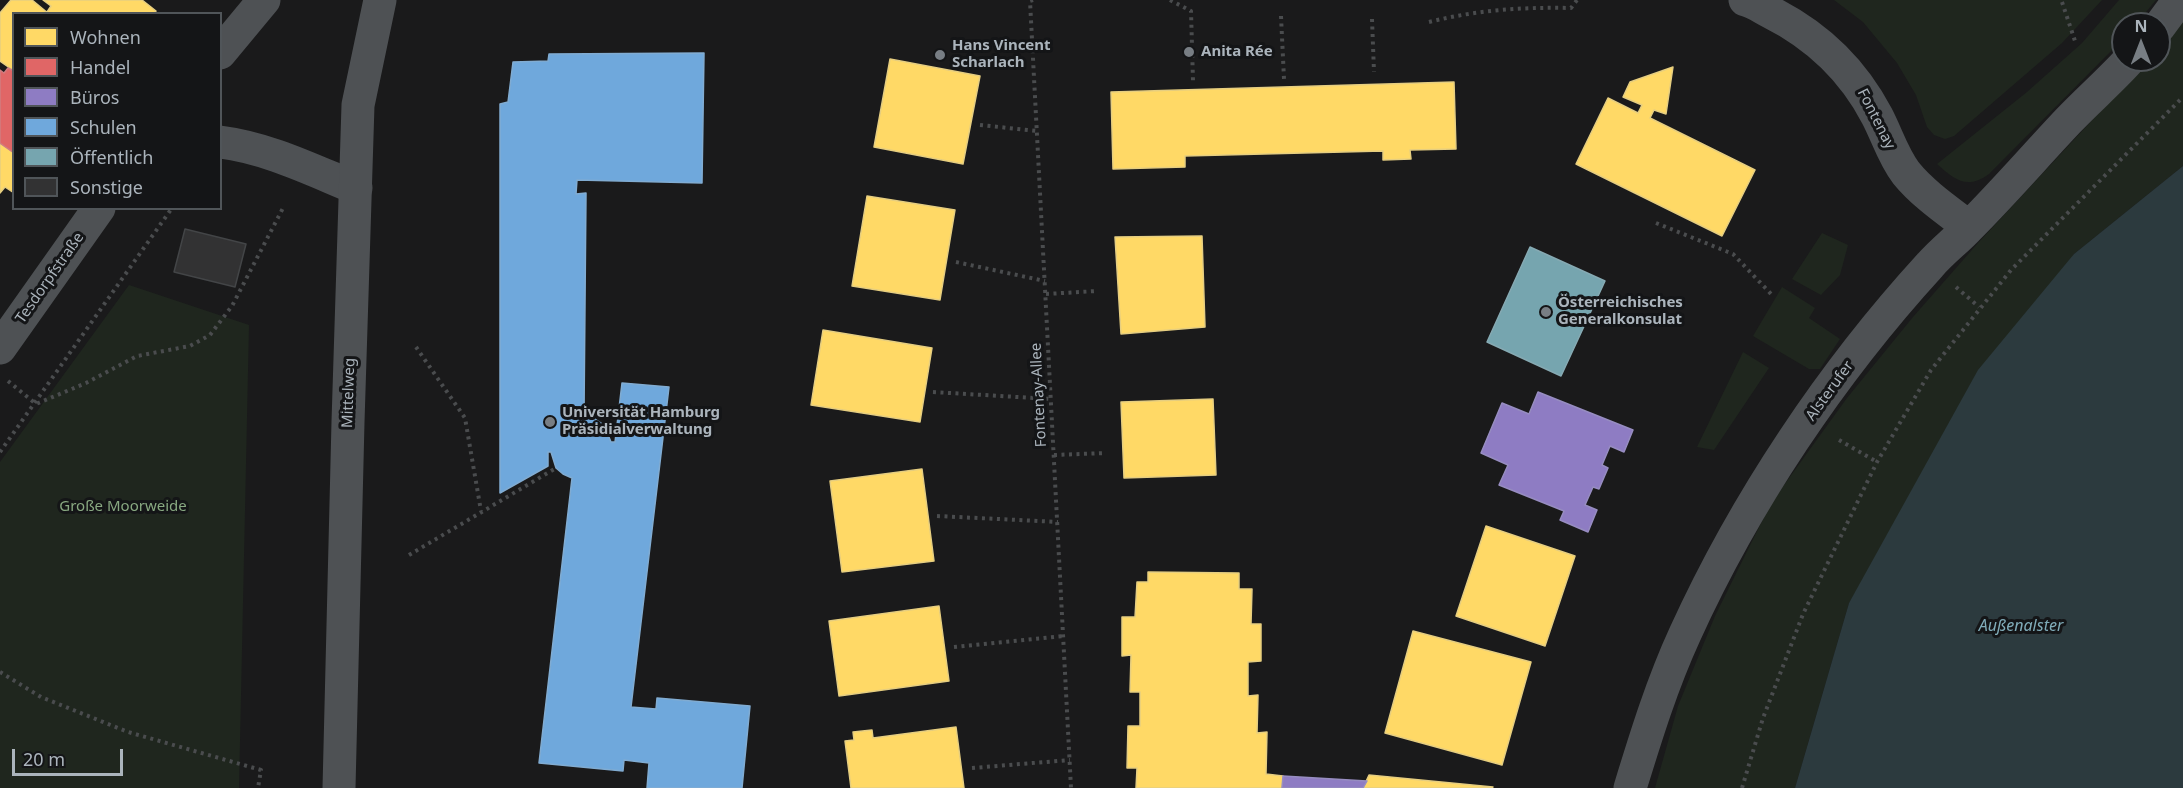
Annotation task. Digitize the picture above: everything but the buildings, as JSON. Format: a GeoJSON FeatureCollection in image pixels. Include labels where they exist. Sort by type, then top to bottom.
{"type":"FeatureCollection","features":[{"type":"Feature","properties":{"kind":"street"},"geometry":{"type":"LineString","coordinates":[[222,51],[264,0]]}},
{"type":"Feature","properties":{"kind":"street","name":"Mittelweg"},"geometry":{"type":"LineString","coordinates":[[339,788],[358,105],[380,0]]}},
{"type":"Feature","properties":{"kind":"street","name":"Fontenay"},"geometry":{"type":"LineString","coordinates":[[1746,0],[1790,22],[1825,48],[1855,80],[1878,116],[1893,153],[1907,174],[1932,198],[1969,227]]}},
{"type":"Feature","properties":{"kind":"street","name":"Alsterufer"},"geometry":{"type":"LineString","coordinates":[[1630,788],[1654,711],[1685,634],[1760,494],[1823,398],[1874,331],[1931,264],[2117,72]]}},
{"type":"Feature","properties":{"kind":"street"},"geometry":{"type":"LineString","coordinates":[[222,142],[264,151],[356,188]]}},
{"type":"Feature","properties":{"kind":"street","name":"Tesdorpfstraße"},"geometry":{"type":"LineString","coordinates":[[1,362],[98,210]]}},
{"type":"Feature","properties":{"kind":"path","name":"Fontenay-Allee"},"geometry":{"type":"LineString","coordinates":[[1032,0],[1071,788]]}},
{"type":"Feature","properties":{"kind":"path"},"geometry":{"type":"LineString","coordinates":[[1170,0],[1191,10],[1193,81]]}},
{"type":"Feature","properties":{"kind":"path"},"geometry":{"type":"LineString","coordinates":[[1429,22],[1455,15],[1515,7],[1571,8],[1577,0]]}},
{"type":"Feature","properties":{"kind":"path"},"geometry":{"type":"LineString","coordinates":[[2062,2],[2075,41]]}},
{"type":"Feature","properties":{"kind":"path"},"geometry":{"type":"LineString","coordinates":[[1281,16],[1284,79]]}},
{"type":"Feature","properties":{"kind":"path"},"geometry":{"type":"LineString","coordinates":[[1372,19],[1374,72]]}},
{"type":"Feature","properties":{"kind":"path"},"geometry":{"type":"LineString","coordinates":[[1742,788],[1763,718],[1803,614],[1877,462],[1931,370],[1979,307],[2011,270],[2183,97]]}},
{"type":"Feature","properties":{"kind":"path"},"geometry":{"type":"LineString","coordinates":[[980,125],[1037,131]]}},
{"type":"Feature","properties":{"kind":"path"},"geometry":{"type":"LineString","coordinates":[[36,404],[86,383],[137,356],[190,346],[210,335],[231,306],[283,208]]}},
{"type":"Feature","properties":{"kind":"path"},"geometry":{"type":"LineString","coordinates":[[0,452],[171,210]]}},
{"type":"Feature","properties":{"kind":"path"},"geometry":{"type":"LineString","coordinates":[[1656,223],[1733,254],[1772,295]]}},
{"type":"Feature","properties":{"kind":"path"},"geometry":{"type":"LineString","coordinates":[[956,262],[1045,281]]}},
{"type":"Feature","properties":{"kind":"path"},"geometry":{"type":"LineString","coordinates":[[1955,286],[1979,307]]}},
{"type":"Feature","properties":{"kind":"path"},"geometry":{"type":"LineString","coordinates":[[1046,294],[1097,291]]}},
{"type":"Feature","properties":{"kind":"path"},"geometry":{"type":"LineString","coordinates":[[416,347],[465,418],[481,511]]}},
{"type":"Feature","properties":{"kind":"path"},"geometry":{"type":"LineString","coordinates":[[1,362],[36,404]]}},
{"type":"Feature","properties":{"kind":"path"},"geometry":{"type":"LineString","coordinates":[[933,392],[1051,399]]}},
{"type":"Feature","properties":{"kind":"path"},"geometry":{"type":"LineString","coordinates":[[1839,440],[1877,462]]}},
{"type":"Feature","properties":{"kind":"path"},"geometry":{"type":"LineString","coordinates":[[1054,455],[1106,453]]}},
{"type":"Feature","properties":{"kind":"path"},"geometry":{"type":"LineString","coordinates":[[409,555],[556,468]]}},
{"type":"Feature","properties":{"kind":"path"},"geometry":{"type":"LineString","coordinates":[[938,516],[1058,522]]}},
{"type":"Feature","properties":{"kind":"path"},"geometry":{"type":"LineString","coordinates":[[954,647],[1064,636]]}},
{"type":"Feature","properties":{"kind":"path"},"geometry":{"type":"LineString","coordinates":[[0,672],[41,697],[128,732],[261,770],[258,788]]}},
{"type":"Feature","properties":{"kind":"path"},"geometry":{"type":"LineString","coordinates":[[972,768],[1070,759]]}},
{"type":"Feature","properties":{"kind":"green space"},"geometry":{"type":"Polygon","coordinates":[[[1834,0],[2102,0],[2062,43],[1954,136],[1945,139],[1934,135],[1927,127],[1916,95],[1897,63],[1863,22],[1834,0]]]}},
{"type":"Feature","properties":{"kind":"green space"},"geometry":{"type":"Polygon","coordinates":[[[2119,0],[2156,0],[2146,12],[2111,12],[2111,51],[1989,174],[1974,181],[1962,181],[1937,164],[2027,92],[2082,43],[2119,0]]]}},
{"type":"Feature","properties":{"kind":"green space"},"geometry":{"type":"Polygon","coordinates":[[[2183,17],[2183,166],[2074,254],[1849,603],[1795,788],[1655,788],[1678,706],[1715,616],[1771,503],[1847,398],[1913,317],[1978,243],[2137,72],[2171,72],[2171,32],[2183,17]]]}},
{"type":"Feature","properties":{"kind":"green space"},"geometry":{"type":"Polygon","coordinates":[[[1822,233],[1848,245],[1840,275],[1821,295],[1792,279],[1822,233]]]}},
{"type":"Feature","properties":{"kind":"green space","name":"Große Moorweide"},"geometry":{"type":"Polygon","coordinates":[[[129,285],[249,325],[239,788],[0,788],[0,462],[129,285]]]}},
{"type":"Feature","properties":{"kind":"green space"},"geometry":{"type":"Polygon","coordinates":[[[1782,287],[1815,308],[1809,318],[1840,339],[1820,369],[1809,369],[1753,336],[1782,287]]]}},
{"type":"Feature","properties":{"kind":"green space"},"geometry":{"type":"Polygon","coordinates":[[[1743,352],[1769,368],[1714,450],[1697,447],[1743,352]]]}},
{"type":"Feature","properties":{"kind":"water","name":"Außenalster"},"geometry":{"type":"Polygon","coordinates":[[[2183,166],[2183,788],[1795,788],[1849,603],[1978,370],[2074,254],[2183,166]]]}},
{"type":"Feature","properties":{"kind":"place","name":"Anita Rée"},"geometry":{"type":"Point","coordinates":[1189,52]}},
{"type":"Feature","properties":{"kind":"place","name":"Hans Vincent Scharlach"},"geometry":{"type":"Point","coordinates":[940,55]}},
{"type":"Feature","properties":{"kind":"place","name":"Österreichisches Generalkonsulat"},"geometry":{"type":"Point","coordinates":[1546,312]}},
{"type":"Feature","properties":{"kind":"place","name":"Universität Hamburg Präsidialverwaltung"},"geometry":{"type":"Point","coordinates":[550,422]}}]}
